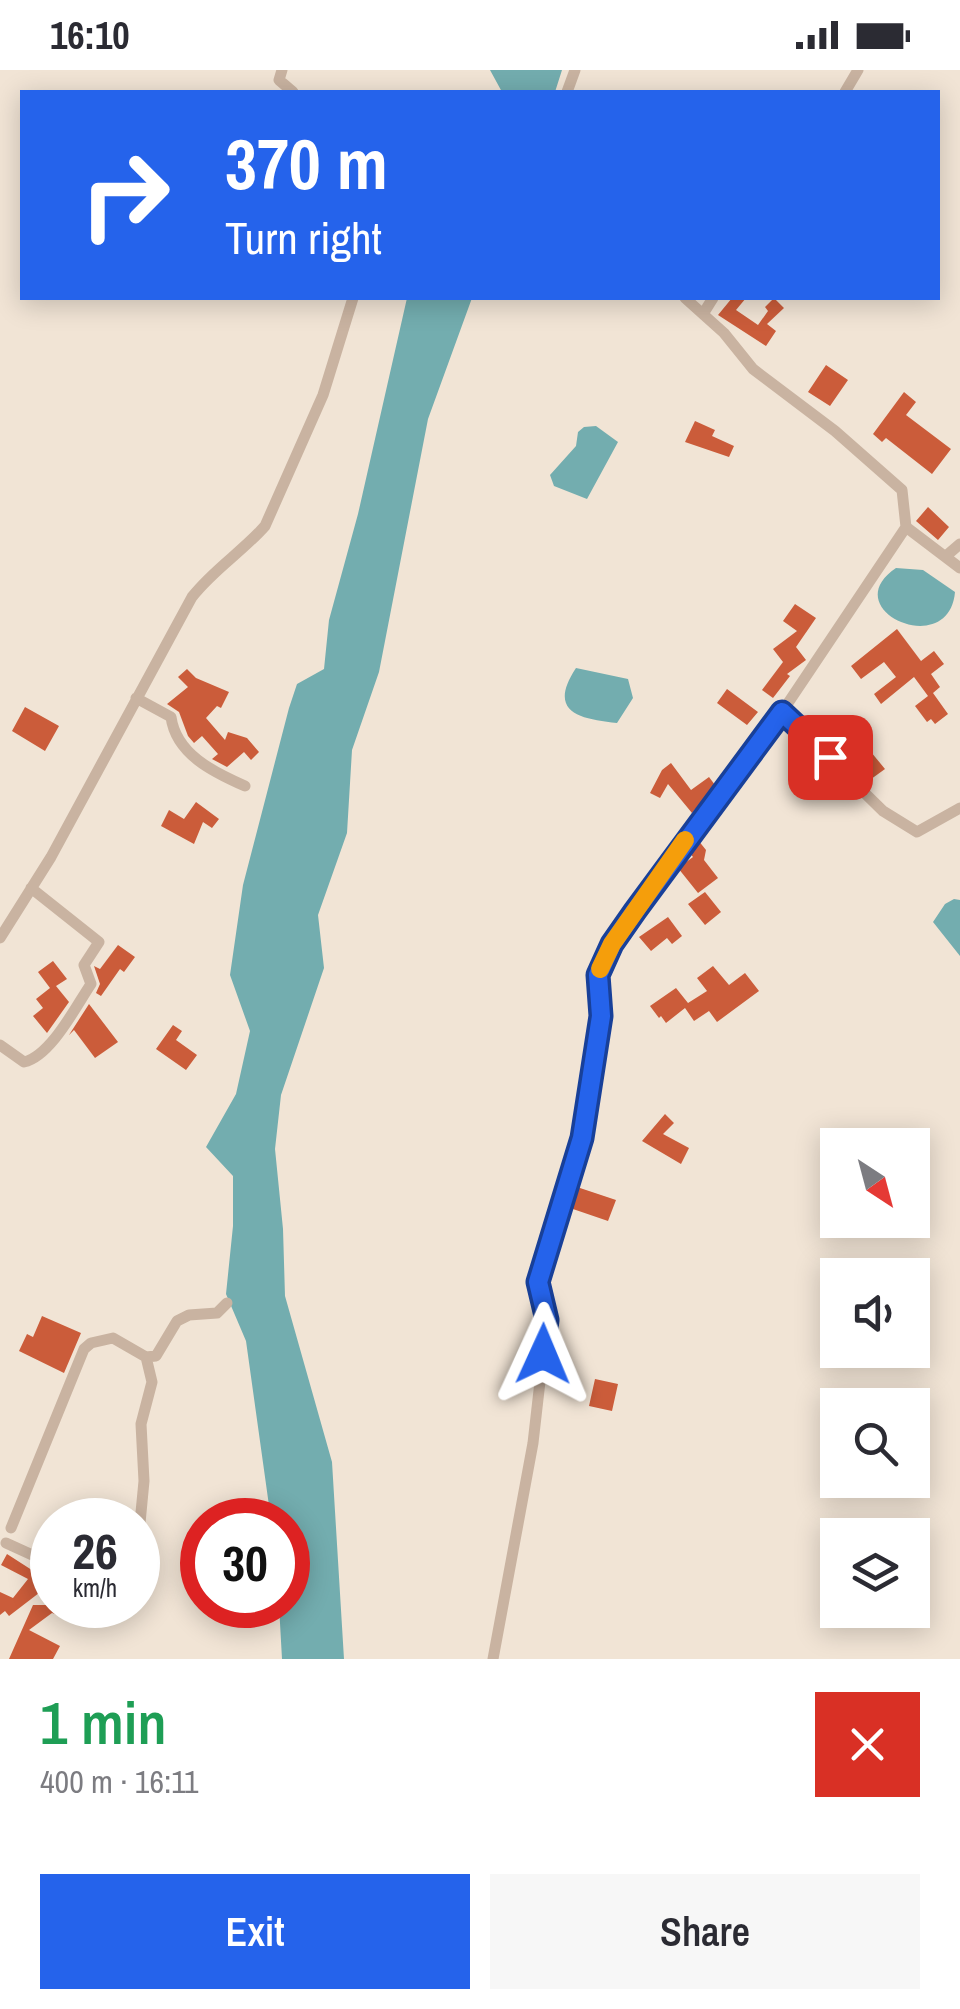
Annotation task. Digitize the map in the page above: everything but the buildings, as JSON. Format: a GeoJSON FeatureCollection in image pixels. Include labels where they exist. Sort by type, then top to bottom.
{"type":"FeatureCollection","features":[{"type":"Feature","properties":{"kind":"street"},"geometry":{"type":"LineString","coordinates":[[282,70],[278,80],[290,90]]}},
{"type":"Feature","properties":{"kind":"street"},"geometry":{"type":"LineString","coordinates":[[0,938],[192,597],[212,572],[250,542],[270,516],[322,395],[353,300]]}},
{"type":"Feature","properties":{"kind":"street"},"geometry":{"type":"LineString","coordinates":[[493,1659],[533,1443],[547,1320],[538,1282],[582,1138],[601,1016],[598,975],[612,944],[782,712],[906,527],[902,490],[835,431],[753,368],[687,300]]}},
{"type":"Feature","properties":{"kind":"street"},"geometry":{"type":"LineString","coordinates":[[702,314],[712,300]]}},
{"type":"Feature","properties":{"kind":"street"},"geometry":{"type":"LineString","coordinates":[[906,527],[960,568]]}},
{"type":"Feature","properties":{"kind":"street"},"geometry":{"type":"LineString","coordinates":[[946,556],[960,544]]}},
{"type":"Feature","properties":{"kind":"street"},"geometry":{"type":"LineString","coordinates":[[136,698],[172,717],[174,736],[181,745],[217,774],[244,786]]}},
{"type":"Feature","properties":{"kind":"street"},"geometry":{"type":"LineString","coordinates":[[782,712],[883,812],[917,832],[960,808]]}},
{"type":"Feature","properties":{"kind":"street"},"geometry":{"type":"LineString","coordinates":[[0,1045],[24,1062],[33,1060],[56,1035],[91,984],[84,964],[99,942],[31,888]]}},
{"type":"Feature","properties":{"kind":"street"},"geometry":{"type":"LineString","coordinates":[[30,1557],[3,1548],[5,1526],[84,1349],[90,1343],[113,1338],[146,1357],[156,1356],[177,1320],[217,1313],[227,1303]]}},
{"type":"Feature","properties":{"kind":"street"},"geometry":{"type":"LineString","coordinates":[[142,1498],[141,1424],[152,1382],[146,1357]]}},
{"type":"Feature","properties":{"kind":"water"},"geometry":{"type":"Polygon","coordinates":[[[490,70],[562,70],[556,90],[501,90],[490,70]]]}},
{"type":"Feature","properties":{"kind":"water"},"geometry":{"type":"Polygon","coordinates":[[[407,300],[471,300],[428,419],[379,672],[352,750],[347,833],[318,915],[324,968],[281,1095],[275,1149],[285,1296],[332,1462],[344,1659],[282,1659],[280,1628],[310,1628],[310,1498],[268,1498],[246,1341],[226,1294],[233,1176],[206,1147],[236,1094],[250,1031],[230,975],[243,885],[289,708],[297,684],[324,669],[329,620],[358,514],[407,300]]]}},
{"type":"Feature","properties":{"kind":"water"},"geometry":{"type":"Polygon","coordinates":[[[596,426],[618,442],[587,499],[554,486],[550,475],[576,446],[578,432],[596,426]]]}},
{"type":"Feature","properties":{"kind":"water"},"geometry":{"type":"Polygon","coordinates":[[[896,568],[923,570],[955,592],[948,613],[935,623],[917,626],[900,622],[886,612],[878,599],[880,584],[896,568]]]}},
{"type":"Feature","properties":{"kind":"water"},"geometry":{"type":"Polygon","coordinates":[[[576,668],[628,679],[633,698],[617,723],[590,719],[566,704],[568,683],[576,668]]]}},
{"type":"Feature","properties":{"kind":"water"},"geometry":{"type":"Polygon","coordinates":[[[960,900],[960,956],[933,922],[945,904],[960,900]]]}},
{"type":"Feature","properties":{"kind":"slow traffic"},"geometry":{"type":"LineString","coordinates":[[600,969],[612,944],[685,840]]}},
{"type":"Feature","properties":{"kind":"route"},"geometry":{"type":"LineString","coordinates":[[543,1354],[547,1320],[538,1282],[582,1138],[601,1016],[598,975],[612,944],[680,846],[782,712],[830,757]]}}]}
